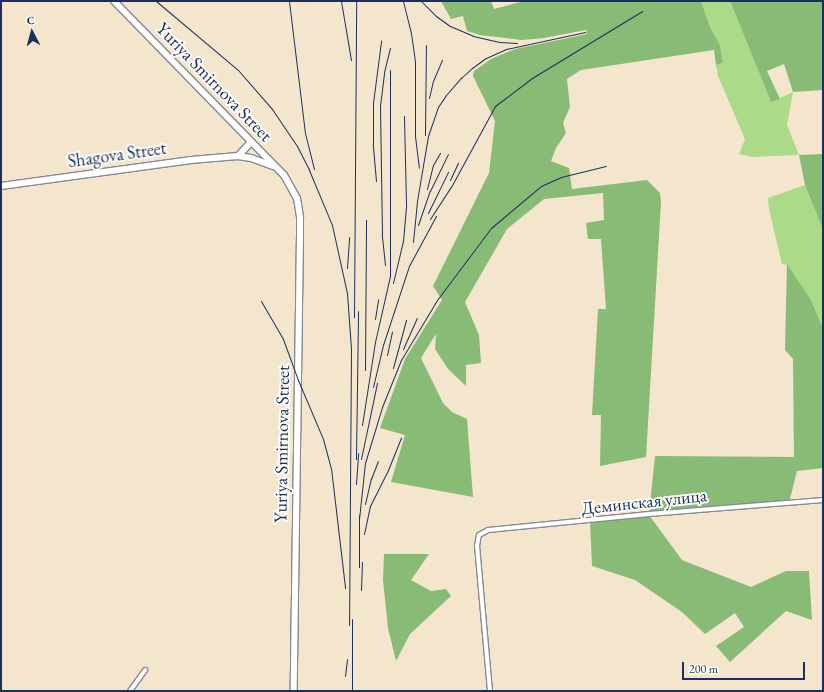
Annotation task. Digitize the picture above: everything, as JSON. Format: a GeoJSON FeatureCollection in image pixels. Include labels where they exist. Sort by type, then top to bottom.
{"type":"FeatureCollection","features":[{"type":"Feature","properties":{"kind":"main road","name":"Yuriya Smirnova Street"},"geometry":{"type":"LineString","coordinates":[[114,1],[276,167],[294,191],[300,218],[294,691]]}},
{"type":"Feature","properties":{"kind":"main road"},"geometry":{"type":"LineString","coordinates":[[238,156],[251,142]]}},
{"type":"Feature","properties":{"kind":"main road","name":"Shagova Street"},"geometry":{"type":"LineString","coordinates":[[1,186],[191,160],[238,156],[251,158],[276,167]]}},
{"type":"Feature","properties":{"kind":"street","name":"Деминская улица"},"geometry":{"type":"LineString","coordinates":[[490,691],[478,546],[479,535],[488,530],[823,500]]}},
{"type":"Feature","properties":{"kind":"street"},"geometry":{"type":"LineString","coordinates":[[130,691],[145,670]]}},
{"type":"Feature","properties":{"kind":"green space"},"geometry":{"type":"Polygon","coordinates":[[[441,1],[491,1],[494,9],[524,1],[701,1],[710,27],[720,45],[723,63],[716,65],[714,50],[581,70],[567,79],[570,107],[563,123],[566,133],[556,148],[551,161],[569,168],[572,189],[647,180],[660,193],[661,202],[646,457],[600,466],[601,415],[592,415],[598,309],[606,309],[601,239],[588,239],[586,223],[604,220],[603,193],[544,199],[507,229],[465,302],[479,335],[481,363],[466,365],[466,386],[448,369],[435,349],[436,334],[421,358],[443,403],[452,412],[467,419],[473,497],[391,482],[405,435],[380,428],[405,359],[442,300],[433,286],[489,173],[495,121],[473,76],[474,71],[491,59],[515,49],[587,34],[586,30],[544,38],[522,40],[480,35],[467,31],[463,16],[451,19],[441,1]]]}},
{"type":"Feature","properties":{"kind":"green space"},"geometry":{"type":"Polygon","coordinates":[[[701,1],[730,1],[771,102],[793,92],[787,125],[799,155],[752,157],[739,154],[745,139],[718,76],[716,65],[723,63],[720,45],[710,27],[701,1]]]}},
{"type":"Feature","properties":{"kind":"green space"},"geometry":{"type":"Polygon","coordinates":[[[730,1],[823,1],[823,90],[793,92],[784,64],[767,71],[780,99],[771,102],[730,1]]]}},
{"type":"Feature","properties":{"kind":"green space"},"geometry":{"type":"Polygon","coordinates":[[[823,154],[823,230],[805,185],[799,155],[823,154]]]}},
{"type":"Feature","properties":{"kind":"green space"},"geometry":{"type":"Polygon","coordinates":[[[805,185],[823,230],[823,328],[811,300],[787,265],[782,264],[769,209],[768,198],[805,185]]]}},
{"type":"Feature","properties":{"kind":"green space"},"geometry":{"type":"Polygon","coordinates":[[[787,264],[811,300],[823,328],[823,468],[797,471],[789,503],[649,515],[682,560],[751,587],[786,571],[809,571],[812,620],[786,611],[730,662],[716,646],[744,627],[735,613],[705,634],[682,612],[635,580],[592,566],[590,521],[649,514],[655,456],[794,457],[793,359],[785,350],[787,264]]]}},
{"type":"Feature","properties":{"kind":"green space"},"geometry":{"type":"Polygon","coordinates":[[[384,554],[429,554],[411,580],[431,591],[446,589],[451,596],[410,634],[396,661],[388,628],[383,580],[384,554]]]}},
{"type":"Feature","properties":{"kind":"railway"},"geometry":{"type":"LineString","coordinates":[[156,1],[238,70],[272,109],[297,146],[309,170],[332,225],[347,293],[351,349],[349,625]]}},
{"type":"Feature","properties":{"kind":"railway"},"geometry":{"type":"LineString","coordinates":[[289,1],[305,133],[314,169]]}},
{"type":"Feature","properties":{"kind":"railway"},"geometry":{"type":"LineString","coordinates":[[341,1],[351,60]]}},
{"type":"Feature","properties":{"kind":"railway"},"geometry":{"type":"LineString","coordinates":[[354,317],[356,1]]}},
{"type":"Feature","properties":{"kind":"railway"},"geometry":{"type":"LineString","coordinates":[[403,1],[411,33],[415,62],[415,136],[419,168]]}},
{"type":"Feature","properties":{"kind":"railway"},"geometry":{"type":"LineString","coordinates":[[421,1],[436,16],[450,26],[473,36],[499,42],[517,43]]}},
{"type":"Feature","properties":{"kind":"railway"},"geometry":{"type":"LineString","coordinates":[[430,219],[451,187],[495,106],[532,78],[642,11]]}},
{"type":"Feature","properties":{"kind":"railway"},"geometry":{"type":"LineString","coordinates":[[413,242],[417,201],[428,136],[438,107],[446,95],[461,78],[486,58],[506,49],[585,32]]}},
{"type":"Feature","properties":{"kind":"railway"},"geometry":{"type":"LineString","coordinates":[[376,181],[373,144],[373,103],[381,41]]}},
{"type":"Feature","properties":{"kind":"railway"},"geometry":{"type":"LineString","coordinates":[[425,135],[426,45]]}},
{"type":"Feature","properties":{"kind":"railway"},"geometry":{"type":"LineString","coordinates":[[385,265],[382,234],[380,106],[384,72],[390,48]]}},
{"type":"Feature","properties":{"kind":"railway"},"geometry":{"type":"LineString","coordinates":[[429,98],[433,81],[442,60]]}},
{"type":"Feature","properties":{"kind":"railway"},"geometry":{"type":"LineString","coordinates":[[362,425],[375,342],[390,276],[390,70]]}},
{"type":"Feature","properties":{"kind":"railway"},"geometry":{"type":"LineString","coordinates":[[393,283],[403,241],[406,204],[404,116]]}},
{"type":"Feature","properties":{"kind":"railway"},"geometry":{"type":"LineString","coordinates":[[427,189],[433,165],[440,153]]}},
{"type":"Feature","properties":{"kind":"railway"},"geometry":{"type":"LineString","coordinates":[[418,225],[430,191],[448,154]]}},
{"type":"Feature","properties":{"kind":"railway"},"geometry":{"type":"LineString","coordinates":[[450,180],[458,163]]}},
{"type":"Feature","properties":{"kind":"railway"},"geometry":{"type":"LineString","coordinates":[[359,519],[365,463],[382,407],[401,360],[437,300],[491,228],[541,186],[561,177],[606,166]]}},
{"type":"Feature","properties":{"kind":"railway"},"geometry":{"type":"LineString","coordinates":[[428,213],[448,172]]}},
{"type":"Feature","properties":{"kind":"railway"},"geometry":{"type":"LineString","coordinates":[[373,387],[383,345],[409,266],[436,216]]}},
{"type":"Feature","properties":{"kind":"railway"},"geometry":{"type":"LineString","coordinates":[[365,370],[366,220]]}},
{"type":"Feature","properties":{"kind":"railway"},"geometry":{"type":"LineString","coordinates":[[347,268],[349,237]]}},
{"type":"Feature","properties":{"kind":"railway"},"geometry":{"type":"LineString","coordinates":[[375,319],[378,299]]}},
{"type":"Feature","properties":{"kind":"railway"},"geometry":{"type":"LineString","coordinates":[[261,301],[283,339],[298,380],[323,439],[331,468],[345,588]]}},
{"type":"Feature","properties":{"kind":"railway"},"geometry":{"type":"LineString","coordinates":[[356,459],[358,311]]}},
{"type":"Feature","properties":{"kind":"railway"},"geometry":{"type":"LineString","coordinates":[[403,349],[417,318]]}},
{"type":"Feature","properties":{"kind":"railway"},"geometry":{"type":"LineString","coordinates":[[393,368],[406,320]]}},
{"type":"Feature","properties":{"kind":"railway"},"geometry":{"type":"LineString","coordinates":[[387,355],[392,332]]}},
{"type":"Feature","properties":{"kind":"railway"},"geometry":{"type":"LineString","coordinates":[[361,459],[377,383]]}},
{"type":"Feature","properties":{"kind":"railway"},"geometry":{"type":"LineString","coordinates":[[364,534],[370,506],[388,470],[401,438]]}},
{"type":"Feature","properties":{"kind":"railway"},"geometry":{"type":"LineString","coordinates":[[356,484],[358,453]]}},
{"type":"Feature","properties":{"kind":"railway"},"geometry":{"type":"LineString","coordinates":[[365,504],[371,479],[378,461]]}},
{"type":"Feature","properties":{"kind":"railway"},"geometry":{"type":"LineString","coordinates":[[359,515],[359,567]]}},
{"type":"Feature","properties":{"kind":"railway"},"geometry":{"type":"LineString","coordinates":[[361,590],[362,562]]}},
{"type":"Feature","properties":{"kind":"railway"},"geometry":{"type":"LineString","coordinates":[[352,619],[352,691]]}},
{"type":"Feature","properties":{"kind":"railway"},"geometry":{"type":"LineString","coordinates":[[345,676],[347,659]]}}]}
